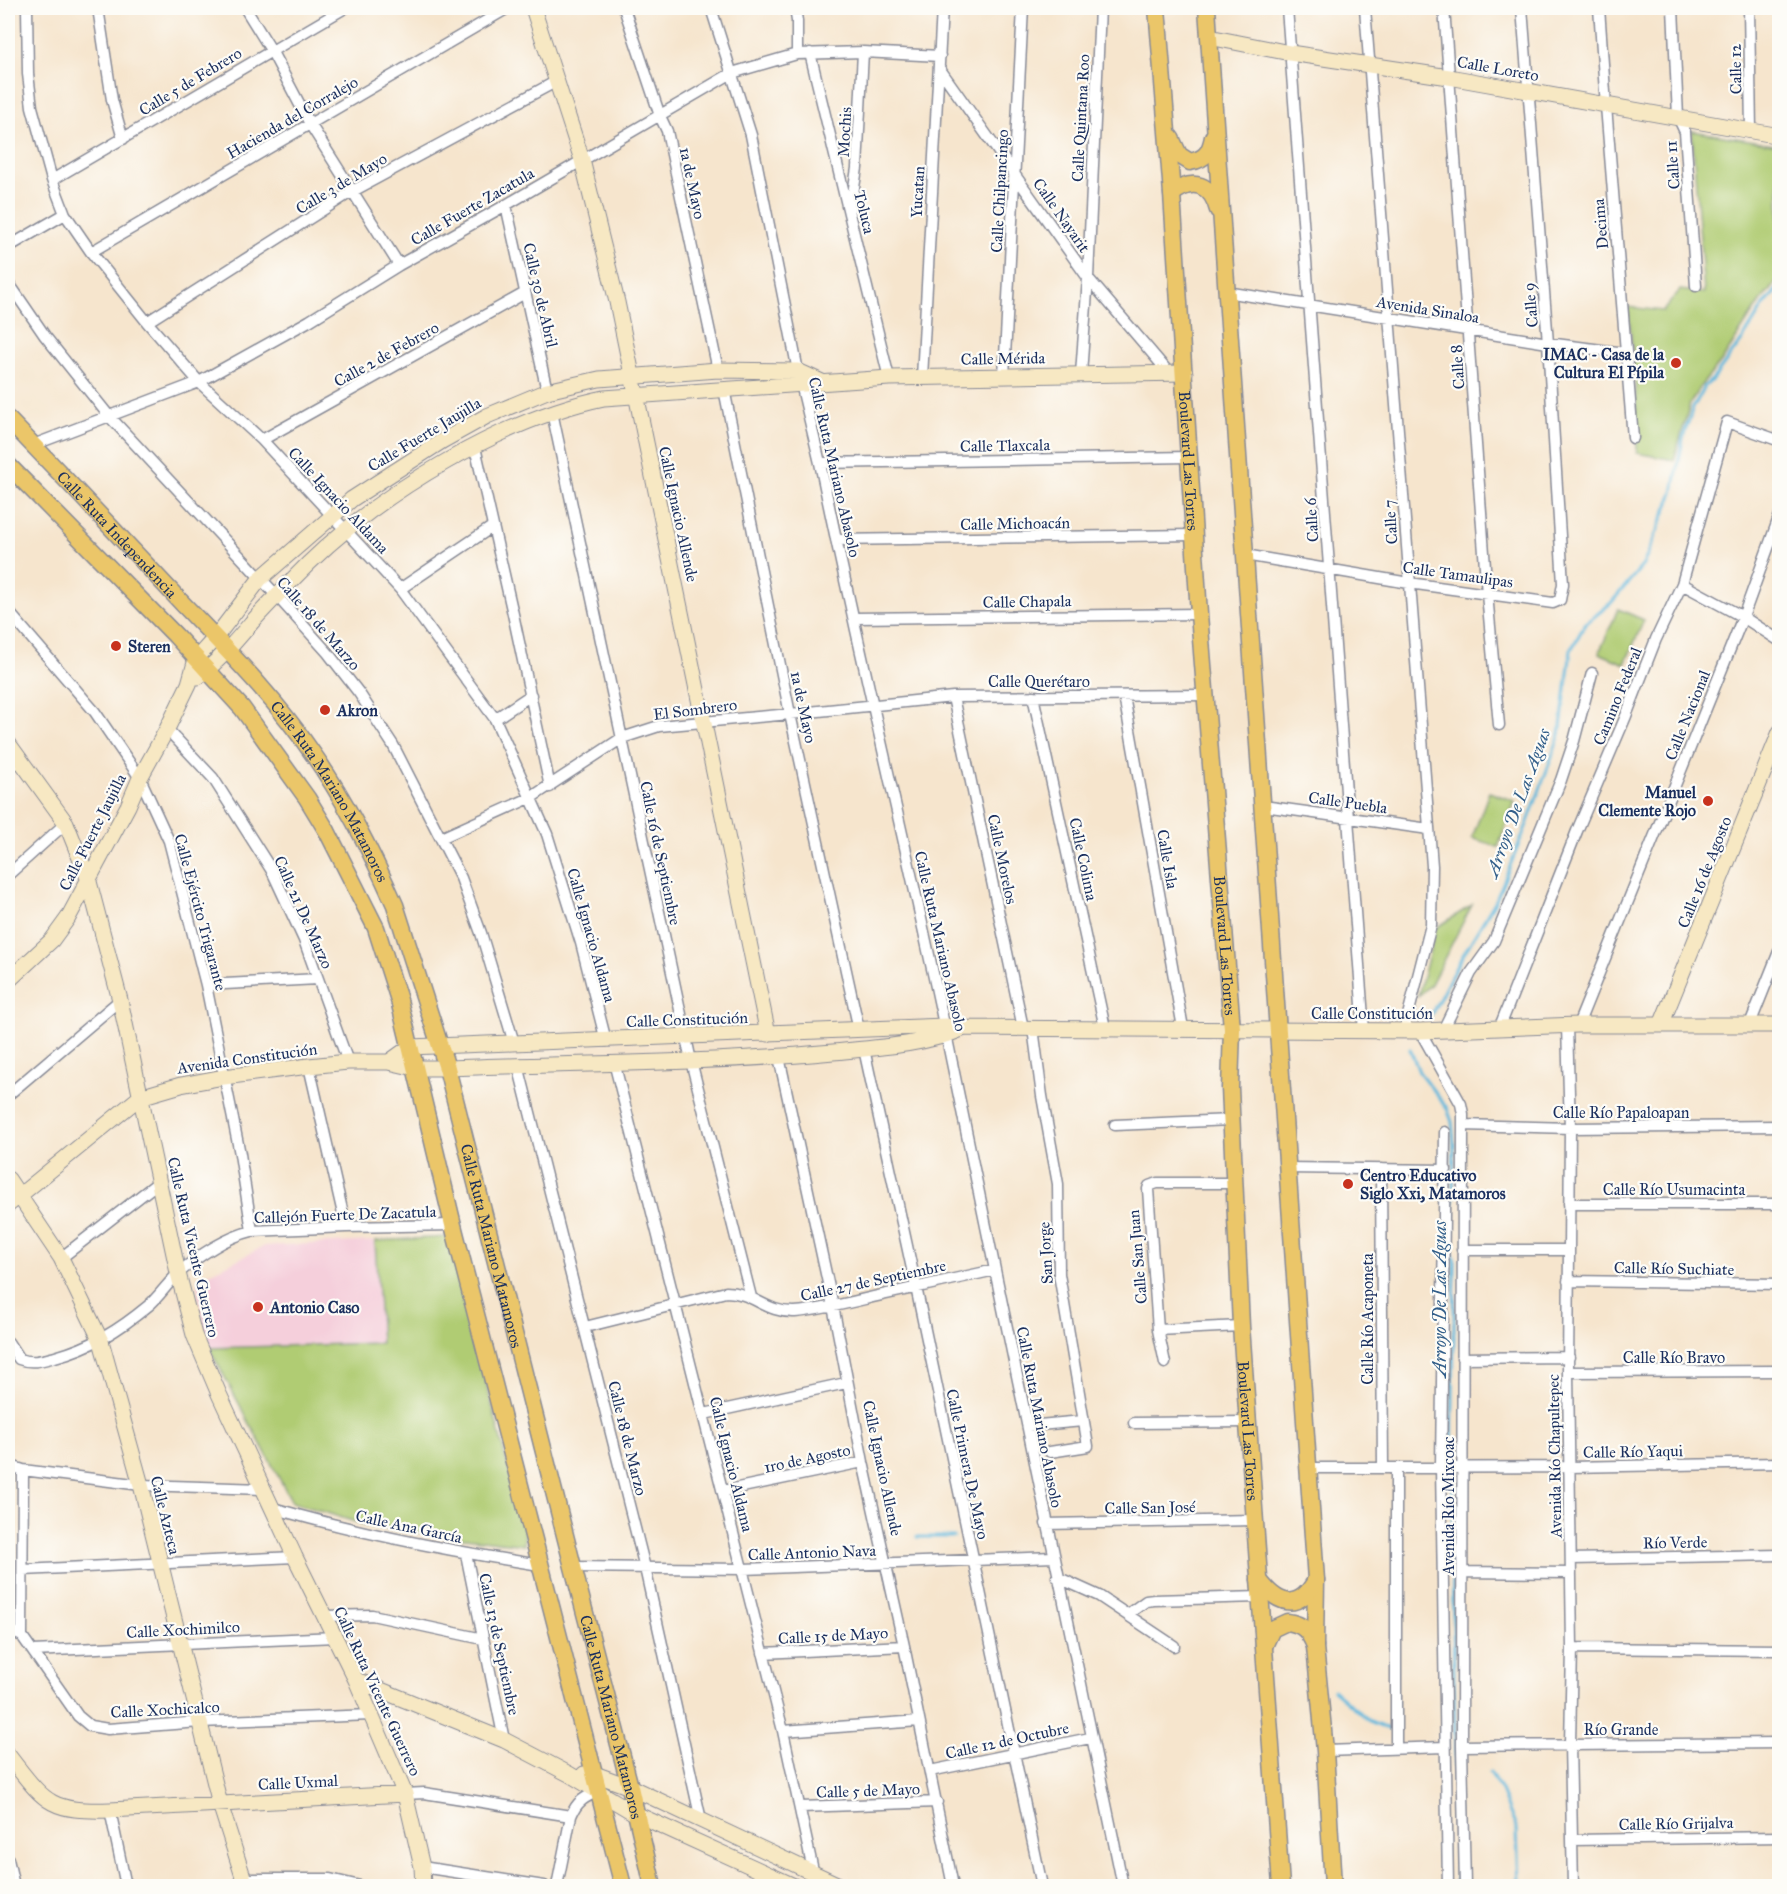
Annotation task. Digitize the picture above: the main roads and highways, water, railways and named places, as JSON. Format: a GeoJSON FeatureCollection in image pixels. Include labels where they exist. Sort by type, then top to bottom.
{"type":"FeatureCollection","features":[{"type":"Feature","properties":{"kind":"main road","name":"Calle Ignacio Allende"},"geometry":{"type":"LineString","coordinates":[[533,8],[582,160],[617,302],[768,1034]]}},
{"type":"Feature","properties":{"kind":"main road","name":"Boulevard Las Torres"},"geometry":{"type":"LineString","coordinates":[[1157,8],[1172,194],[1177,373],[1189,456],[1199,614],[1232,1029],[1232,1120],[1241,1326],[1281,1887]]}},
{"type":"Feature","properties":{"kind":"main road"},"geometry":{"type":"LineString","coordinates":[[1207,8],[1263,806],[1276,1031],[1316,1580],[1315,1647],[1325,1751],[1333,1887]]}},
{"type":"Feature","properties":{"kind":"main road","name":"Calle Loreto"},"geometry":{"type":"LineString","coordinates":[[1209,37],[1290,53],[1449,77],[1779,136]]}},
{"type":"Feature","properties":{"kind":"main road"},"geometry":{"type":"LineString","coordinates":[[1167,129],[1179,155],[1190,162],[1203,159],[1207,155],[1215,129]]}},
{"type":"Feature","properties":{"kind":"main road"},"geometry":{"type":"LineString","coordinates":[[1172,194],[1189,184],[1204,188],[1214,197],[1221,222]]}},
{"type":"Feature","properties":{"kind":"main road","name":"Calle Fuerte Jaujilla"},"geometry":{"type":"LineString","coordinates":[[8,981],[52,940],[68,918],[215,638],[261,579],[352,499],[442,441],[487,416],[548,391],[599,379],[718,370],[799,378]]}},
{"type":"Feature","properties":{"kind":"main road","name":"Calle Mérida"},"geometry":{"type":"LineString","coordinates":[[799,378],[822,382],[889,378],[1177,373]]}},
{"type":"Feature","properties":{"kind":"main road","name":"Calle Fuerte Jaujilla"},"geometry":{"type":"LineString","coordinates":[[202,664],[228,651],[277,596],[346,529],[421,477],[512,428],[552,412],[604,398],[724,389],[799,378]]}},
{"type":"Feature","properties":{"kind":"main road","name":"Calle Ruta Independencia"},"geometry":{"type":"LineString","coordinates":[[8,419],[228,651]]}},
{"type":"Feature","properties":{"kind":"main road","name":"Calle Ruta Independencia"},"geometry":{"type":"LineString","coordinates":[[8,465],[202,664]]}},
{"type":"Feature","properties":{"kind":"main road","name":"Calle Ruta Mariano Matamoros"},"geometry":{"type":"LineString","coordinates":[[228,651],[280,709],[313,753],[361,833],[395,905],[447,1068],[630,1787],[653,1887]]}},
{"type":"Feature","properties":{"kind":"main road","name":"Calle Ruta Mariano Matamoros"},"geometry":{"type":"LineString","coordinates":[[202,664],[260,732],[292,775],[327,831],[376,928],[389,964],[453,1226],[623,1887]]}},
{"type":"Feature","properties":{"kind":"main road","name":"Calle 16 de Agosto"},"geometry":{"type":"LineString","coordinates":[[1661,1025],[1779,732]]}},
{"type":"Feature","properties":{"kind":"main road","name":"Calle Ruta Vicente Guerrero"},"geometry":{"type":"LineString","coordinates":[[8,743],[66,823],[88,878],[120,1000],[178,1273],[194,1335],[295,1557],[356,1680],[405,1794],[422,1867],[423,1887]]}},
{"type":"Feature","properties":{"kind":"main road","name":"Calle Constitución"},"geometry":{"type":"LineString","coordinates":[[415,1068],[779,1057],[864,1048],[965,1028],[1420,1031],[1572,1026],[1779,1025]]}},
{"type":"Feature","properties":{"kind":"main road","name":"Calle Constitución"},"geometry":{"type":"LineString","coordinates":[[410,1047],[859,1030],[946,1031]]}},
{"type":"Feature","properties":{"kind":"main road"},"geometry":{"type":"LineString","coordinates":[[389,1062],[410,1047]]}},
{"type":"Feature","properties":{"kind":"main road","name":"Avenida Constitución"},"geometry":{"type":"LineString","coordinates":[[14,1200],[140,1096],[224,1077],[348,1062],[389,1062],[415,1068]]}},
{"type":"Feature","properties":{"kind":"main road","name":"Calle Azteca"},"geometry":{"type":"LineString","coordinates":[[8,1179],[14,1200],[62,1258],[101,1341],[141,1485],[242,1884]]}},
{"type":"Feature","properties":{"kind":"main road"},"geometry":{"type":"LineString","coordinates":[[1260,1588],[1286,1602],[1305,1597],[1316,1580]]}},
{"type":"Feature","properties":{"kind":"main road"},"geometry":{"type":"LineString","coordinates":[[1264,1646],[1272,1629],[1287,1622],[1304,1627],[1311,1634],[1315,1647]]}},
{"type":"Feature","properties":{"kind":"main road"},"geometry":{"type":"LineString","coordinates":[[356,1680],[504,1740],[570,1774],[636,1814],[794,1887]]}},
{"type":"Feature","properties":{"kind":"main road","name":"Calle Uxmal"},"geometry":{"type":"LineString","coordinates":[[8,1755],[38,1793],[50,1803],[66,1809],[110,1810],[405,1794]]}},
{"type":"Feature","properties":{"kind":"main road"},"geometry":{"type":"LineString","coordinates":[[570,1774],[595,1774],[630,1787],[841,1887]]}},
{"type":"Feature","properties":{"kind":"waterway","name":"Arroyo De Las Aguas"},"geometry":{"type":"LineString","coordinates":[[1431,1015],[1457,965],[1496,900],[1528,822],[1560,734],[1571,650],[1585,624],[1611,603],[1643,565],[1673,493],[1683,438],[1692,410],[1705,386],[1713,379],[1780,286]]}},
{"type":"Feature","properties":{"kind":"waterway","name":"Arroyo De Las Aguas"},"geometry":{"type":"LineString","coordinates":[[1410,1049],[1419,1072],[1447,1108],[1452,1122],[1454,1144],[1452,1252],[1455,1262],[1452,1453]]}},
{"type":"Feature","properties":{"kind":"waterway","name":"Arroyo De Las Aguas"},"geometry":{"type":"LineString","coordinates":[[1453,1479],[1457,1886]]}},
{"type":"Feature","properties":{"kind":"waterway"},"geometry":{"type":"LineString","coordinates":[[917,1537],[954,1537]]}},
{"type":"Feature","properties":{"kind":"waterway"},"geometry":{"type":"LineString","coordinates":[[1333,1690],[1372,1723],[1389,1730]]}},
{"type":"Feature","properties":{"kind":"waterway"},"geometry":{"type":"LineString","coordinates":[[1490,1772],[1501,1791],[1517,1830],[1519,1886]]}},
{"type":"Feature","properties":{"kind":"place","name":"IMAC - Casa de la Cultura El Pípila"},"geometry":{"type":"Point","coordinates":[1676,363]}},
{"type":"Feature","properties":{"kind":"place","name":"Steren"},"geometry":{"type":"Point","coordinates":[116,646]}},
{"type":"Feature","properties":{"kind":"place","name":"Akron"},"geometry":{"type":"Point","coordinates":[325,710]}},
{"type":"Feature","properties":{"kind":"place","name":"Manuel Clemente Rojo"},"geometry":{"type":"Point","coordinates":[1708,801]}},
{"type":"Feature","properties":{"kind":"place","name":"Centro Educativo Siglo Xxi, Matamoros"},"geometry":{"type":"Point","coordinates":[1348,1184]}},
{"type":"Feature","properties":{"kind":"place","name":"Antonio Caso"},"geometry":{"type":"Point","coordinates":[258,1307]}}]}
